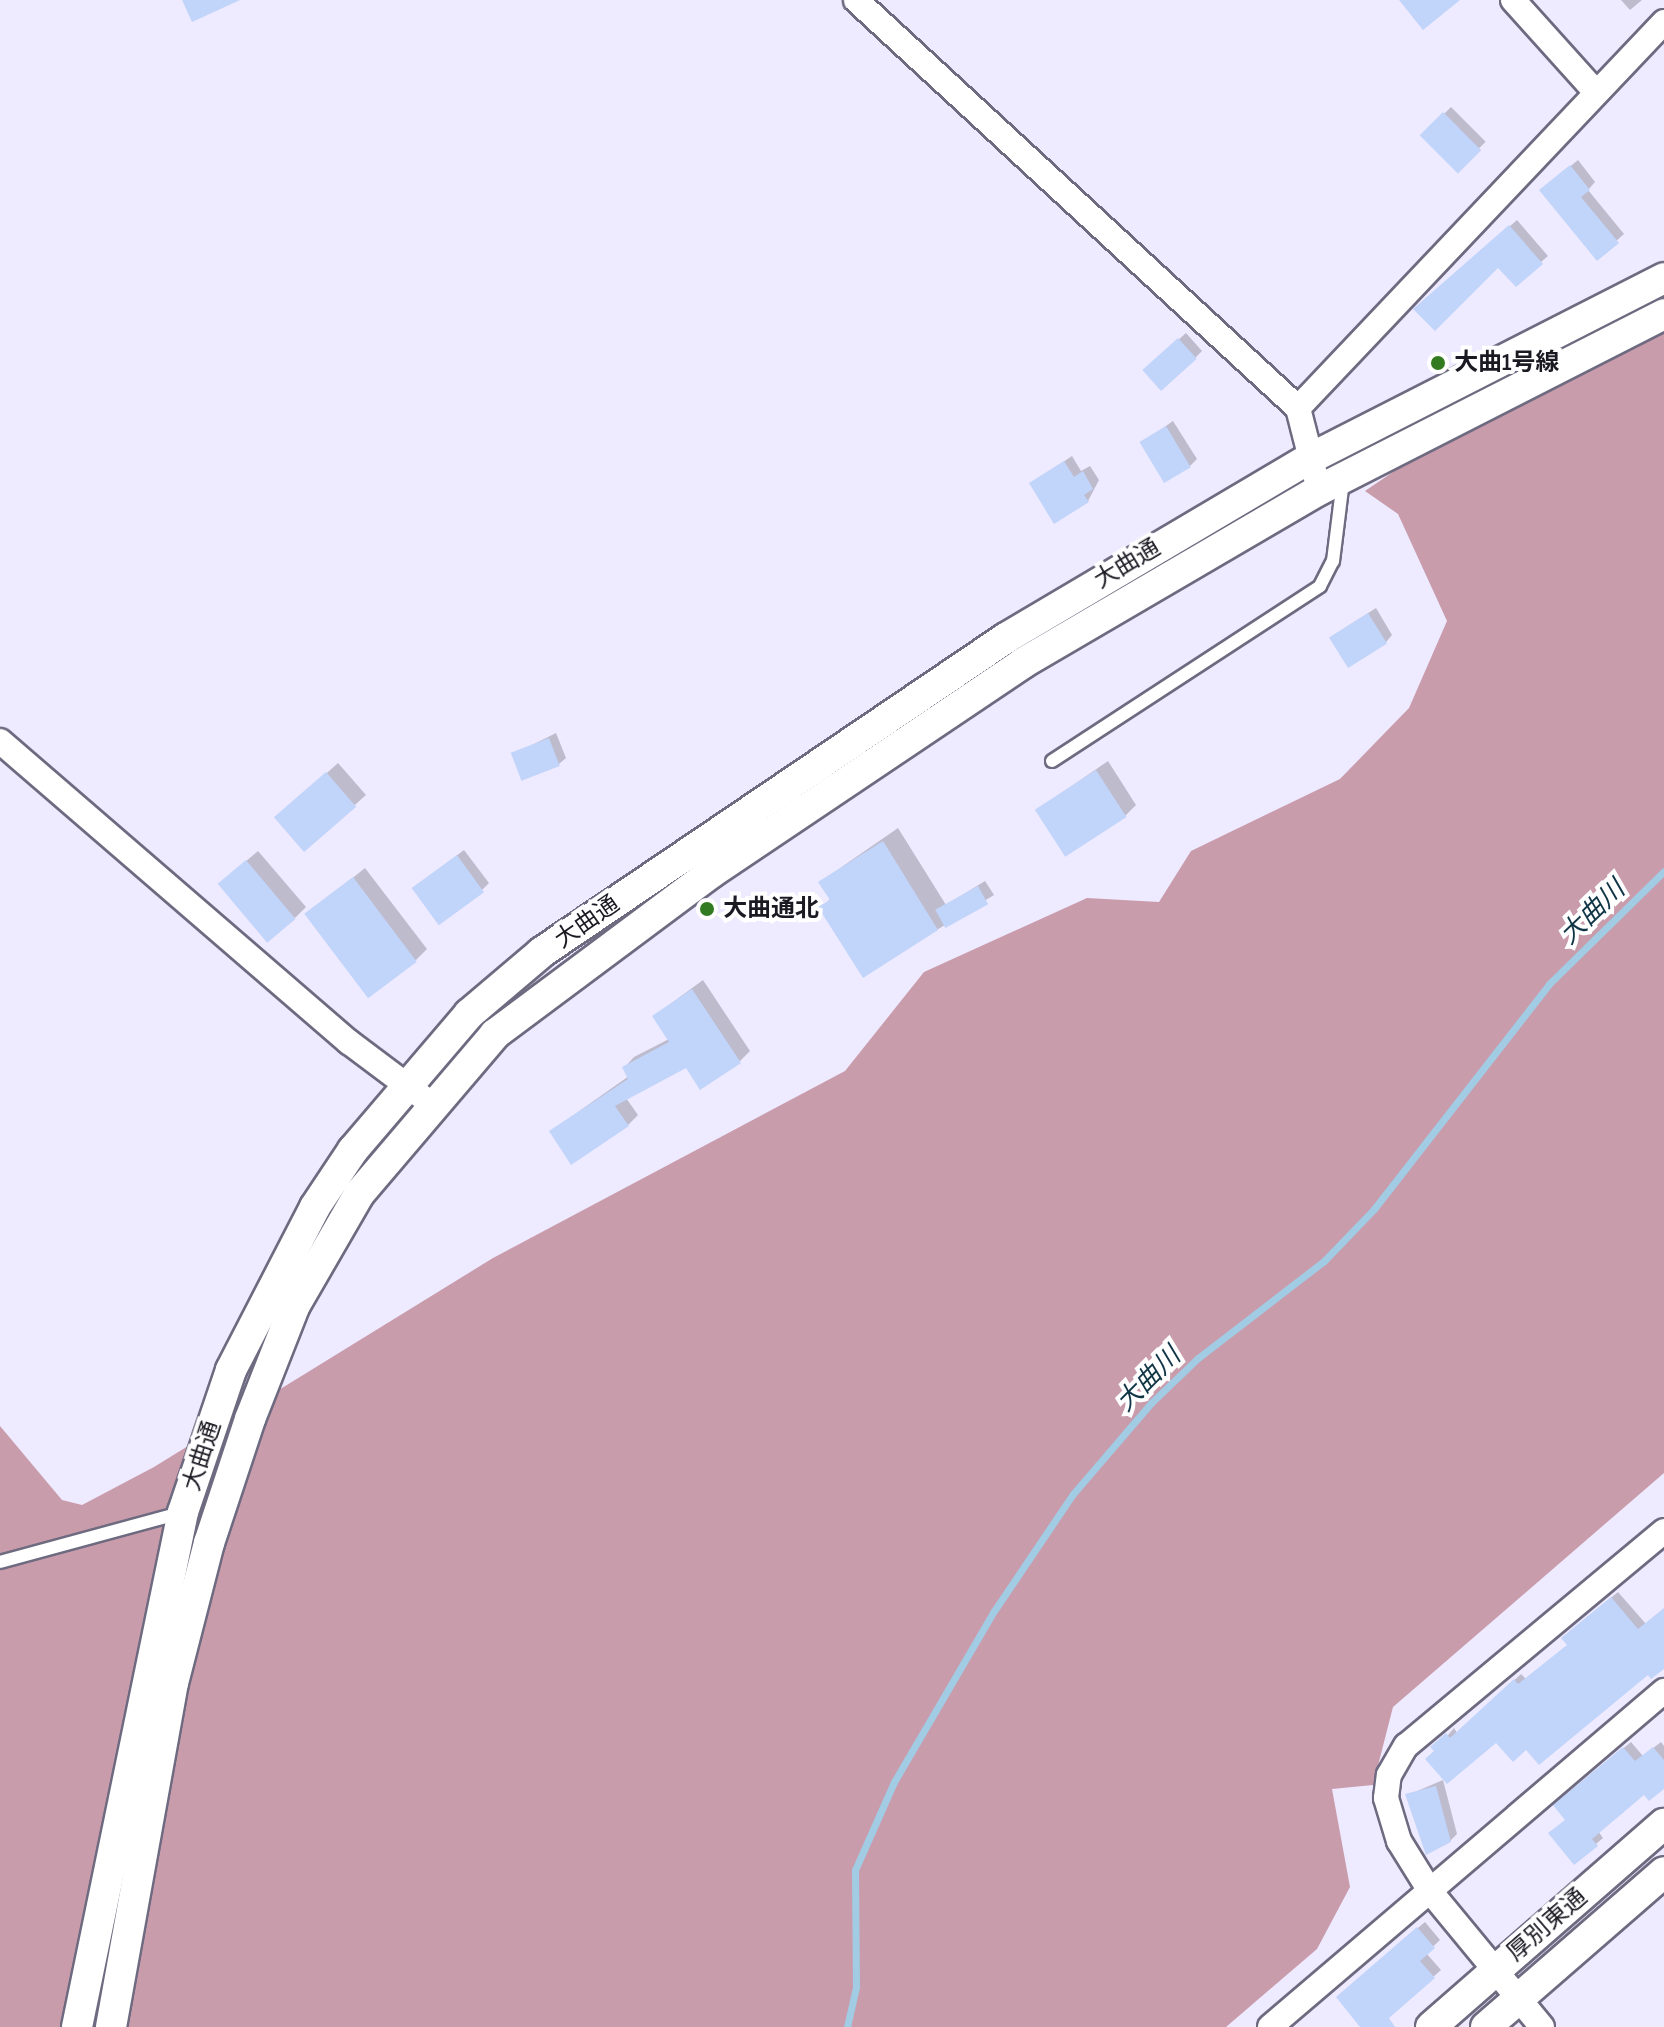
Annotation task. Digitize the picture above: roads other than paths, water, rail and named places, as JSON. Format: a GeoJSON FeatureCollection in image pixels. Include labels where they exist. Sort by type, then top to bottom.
{"type":"FeatureCollection","features":[{"type":"Feature","properties":{"kind":"street"},"geometry":{"type":"LineString","coordinates":[[856,0],[1298,408],[1309,459],[1331,484]]}},
{"type":"Feature","properties":{"kind":"street"},"geometry":{"type":"LineString","coordinates":[[1513,0],[1595,91]]}},
{"type":"Feature","properties":{"kind":"street"},"geometry":{"type":"LineString","coordinates":[[1298,408],[1595,91],[1664,22]]}},
{"type":"Feature","properties":{"kind":"street","name":"大曲通"},"geometry":{"type":"LineString","coordinates":[[77,2027],[183,1512],[231,1370],[266,1294],[353,1150],[469,1014],[542,952],[1006,638],[1309,459],[1664,278]]}},
{"type":"Feature","properties":{"kind":"street","name":"大曲通"},"geometry":{"type":"LineString","coordinates":[[111,2027],[173,1683],[209,1543],[250,1419],[295,1305],[359,1194],[495,1034],[711,873],[1023,663],[1331,484],[1664,314]]}},
{"type":"Feature","properties":{"kind":"street"},"geometry":{"type":"LineString","coordinates":[[0,741],[407,1087],[433,1105]]}},
{"type":"Feature","properties":{"kind":"street"},"geometry":{"type":"LineString","coordinates":[[1542,2027],[1430,1891],[1399,1841],[1386,1798],[1389,1775],[1406,1746],[1664,1531]]}},
{"type":"Feature","properties":{"kind":"street"},"geometry":{"type":"LineString","coordinates":[[1270,2027],[1664,1691]]}},
{"type":"Feature","properties":{"kind":"street","name":"厚別東通"},"geometry":{"type":"LineString","coordinates":[[1431,2027],[1664,1824]]}},
{"type":"Feature","properties":{"kind":"street","name":"厚別東通"},"geometry":{"type":"LineString","coordinates":[[1486,2027],[1664,1872]]}},
{"type":"Feature","properties":{"kind":"lane"},"geometry":{"type":"LineString","coordinates":[[1052,761],[1320,586],[1333,561],[1331,484]]}},
{"type":"Feature","properties":{"kind":"lane"},"geometry":{"type":"LineString","coordinates":[[0,1562],[183,1512]]}},
{"type":"Feature","properties":{"kind":"waterway","name":"大曲川"},"geometry":{"type":"LineString","coordinates":[[847,2027],[856,1987],[855,1870],[894,1782],[994,1611],[1073,1494],[1151,1403],[1198,1358],[1324,1261],[1374,1209],[1549,984],[1664,871]]}},
{"type":"Feature","properties":{"kind":"place","name":"大曲1号線"},"geometry":{"type":"Point","coordinates":[1438,363]}},
{"type":"Feature","properties":{"kind":"place","name":"大曲通北"},"geometry":{"type":"Point","coordinates":[707,909]}}]}
